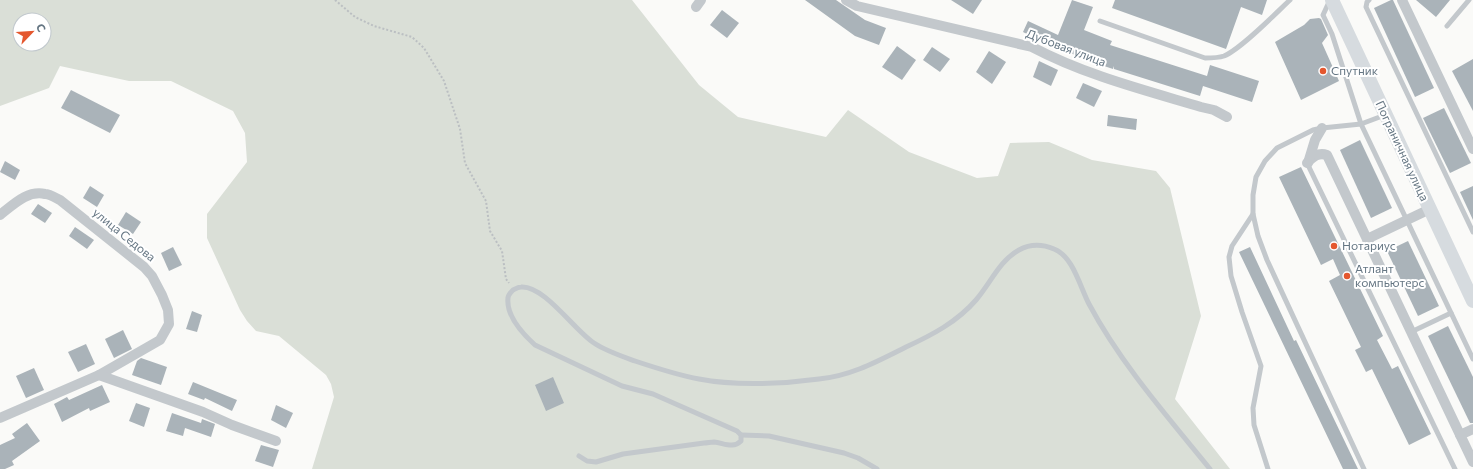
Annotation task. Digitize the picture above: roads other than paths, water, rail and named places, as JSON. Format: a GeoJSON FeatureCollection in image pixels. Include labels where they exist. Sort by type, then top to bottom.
{"type":"FeatureCollection","features":[{"type":"Feature","properties":{"kind":"main road","name":"Пограничная улица"},"geometry":{"type":"LineString","coordinates":[[1331,0],[1430,209],[1469,281],[1473,301]]}},
{"type":"Feature","properties":{"kind":"street","name":"Дубовая улица"},"geometry":{"type":"LineString","coordinates":[[846,0],[857,6],[1032,47],[1049,56],[1099,76],[1214,110],[1227,117]]}},
{"type":"Feature","properties":{"kind":"street"},"geometry":{"type":"LineString","coordinates":[[1402,0],[1473,149]]}},
{"type":"Feature","properties":{"kind":"street"},"geometry":{"type":"LineString","coordinates":[[1307,163],[1315,140],[1322,128]]}},
{"type":"Feature","properties":{"kind":"street"},"geometry":{"type":"LineString","coordinates":[[1307,163],[1317,155],[1327,155],[1473,462]]}},
{"type":"Feature","properties":{"kind":"street","name":"улица Седова"},"geometry":{"type":"LineString","coordinates":[[0,215],[21,199],[35,193],[47,194],[60,200],[144,267],[152,276],[168,310],[169,324],[160,340],[99,375],[0,418]]}},
{"type":"Feature","properties":{"kind":"street"},"geometry":{"type":"LineString","coordinates":[[1367,239],[1430,209]]}},
{"type":"Feature","properties":{"kind":"street"},"geometry":{"type":"LineString","coordinates":[[99,375],[203,412],[232,425],[276,441]]}},
{"type":"Feature","properties":{"kind":"street"},"geometry":{"type":"LineString","coordinates":[[1460,435],[1473,429]]}},
{"type":"Feature","properties":{"kind":"lane"},"geometry":{"type":"LineString","coordinates":[[1100,21],[1205,58],[1212,58],[1224,56],[1236,48],[1290,0]]}},
{"type":"Feature","properties":{"kind":"lane"},"geometry":{"type":"LineString","coordinates":[[1331,0],[1322,15],[1332,34],[1361,124],[1473,359]]}},
{"type":"Feature","properties":{"kind":"lane"},"geometry":{"type":"LineString","coordinates":[[1369,0],[1366,7],[1473,232]]}},
{"type":"Feature","properties":{"kind":"lane"},"geometry":{"type":"LineString","coordinates":[[1446,26],[1469,0]]}},
{"type":"Feature","properties":{"kind":"lane"},"geometry":{"type":"LineString","coordinates":[[1364,469],[1267,260],[1258,236],[1253,214],[1253,195],[1256,177],[1265,161],[1277,148],[1313,130],[1361,124],[1385,115]]}},
{"type":"Feature","properties":{"kind":"lane"},"geometry":{"type":"LineString","coordinates":[[1307,163],[1455,469]]}},
{"type":"Feature","properties":{"kind":"lane"},"geometry":{"type":"LineString","coordinates":[[1253,214],[1232,246],[1229,257],[1232,276],[1242,312],[1261,366],[1253,408],[1254,425],[1268,469]]}},
{"type":"Feature","properties":{"kind":"lane"},"geometry":{"type":"LineString","coordinates":[[877,469],[858,458],[844,453],[769,436],[741,435],[737,431],[653,394],[622,386],[536,345],[525,336],[516,322],[510,309],[508,298],[512,290],[521,287],[531,289],[553,304],[593,343],[612,352],[664,371],[700,380],[732,382],[771,383],[820,379],[846,374],[867,367],[938,331],[958,318],[975,301],[1006,260],[1018,251],[1029,246],[1042,245],[1056,249],[1065,257],[1074,270],[1088,302],[1097,318],[1133,374],[1210,469]]}},
{"type":"Feature","properties":{"kind":"lane"},"geometry":{"type":"LineString","coordinates":[[1411,332],[1451,313]]}},
{"type":"Feature","properties":{"kind":"lane"},"geometry":{"type":"LineString","coordinates":[[579,456],[587,461],[596,462],[623,454],[704,443],[715,442],[731,445],[737,444],[740,441],[741,435]]}},
{"type":"Feature","properties":{"kind":"place","name":"Спутник"},"geometry":{"type":"Point","coordinates":[1323,71]}},
{"type":"Feature","properties":{"kind":"place","name":"Нотариус"},"geometry":{"type":"Point","coordinates":[1334,246]}},
{"type":"Feature","properties":{"kind":"place","name":"Атлант компьютерс"},"geometry":{"type":"Point","coordinates":[1347,276]}}]}
